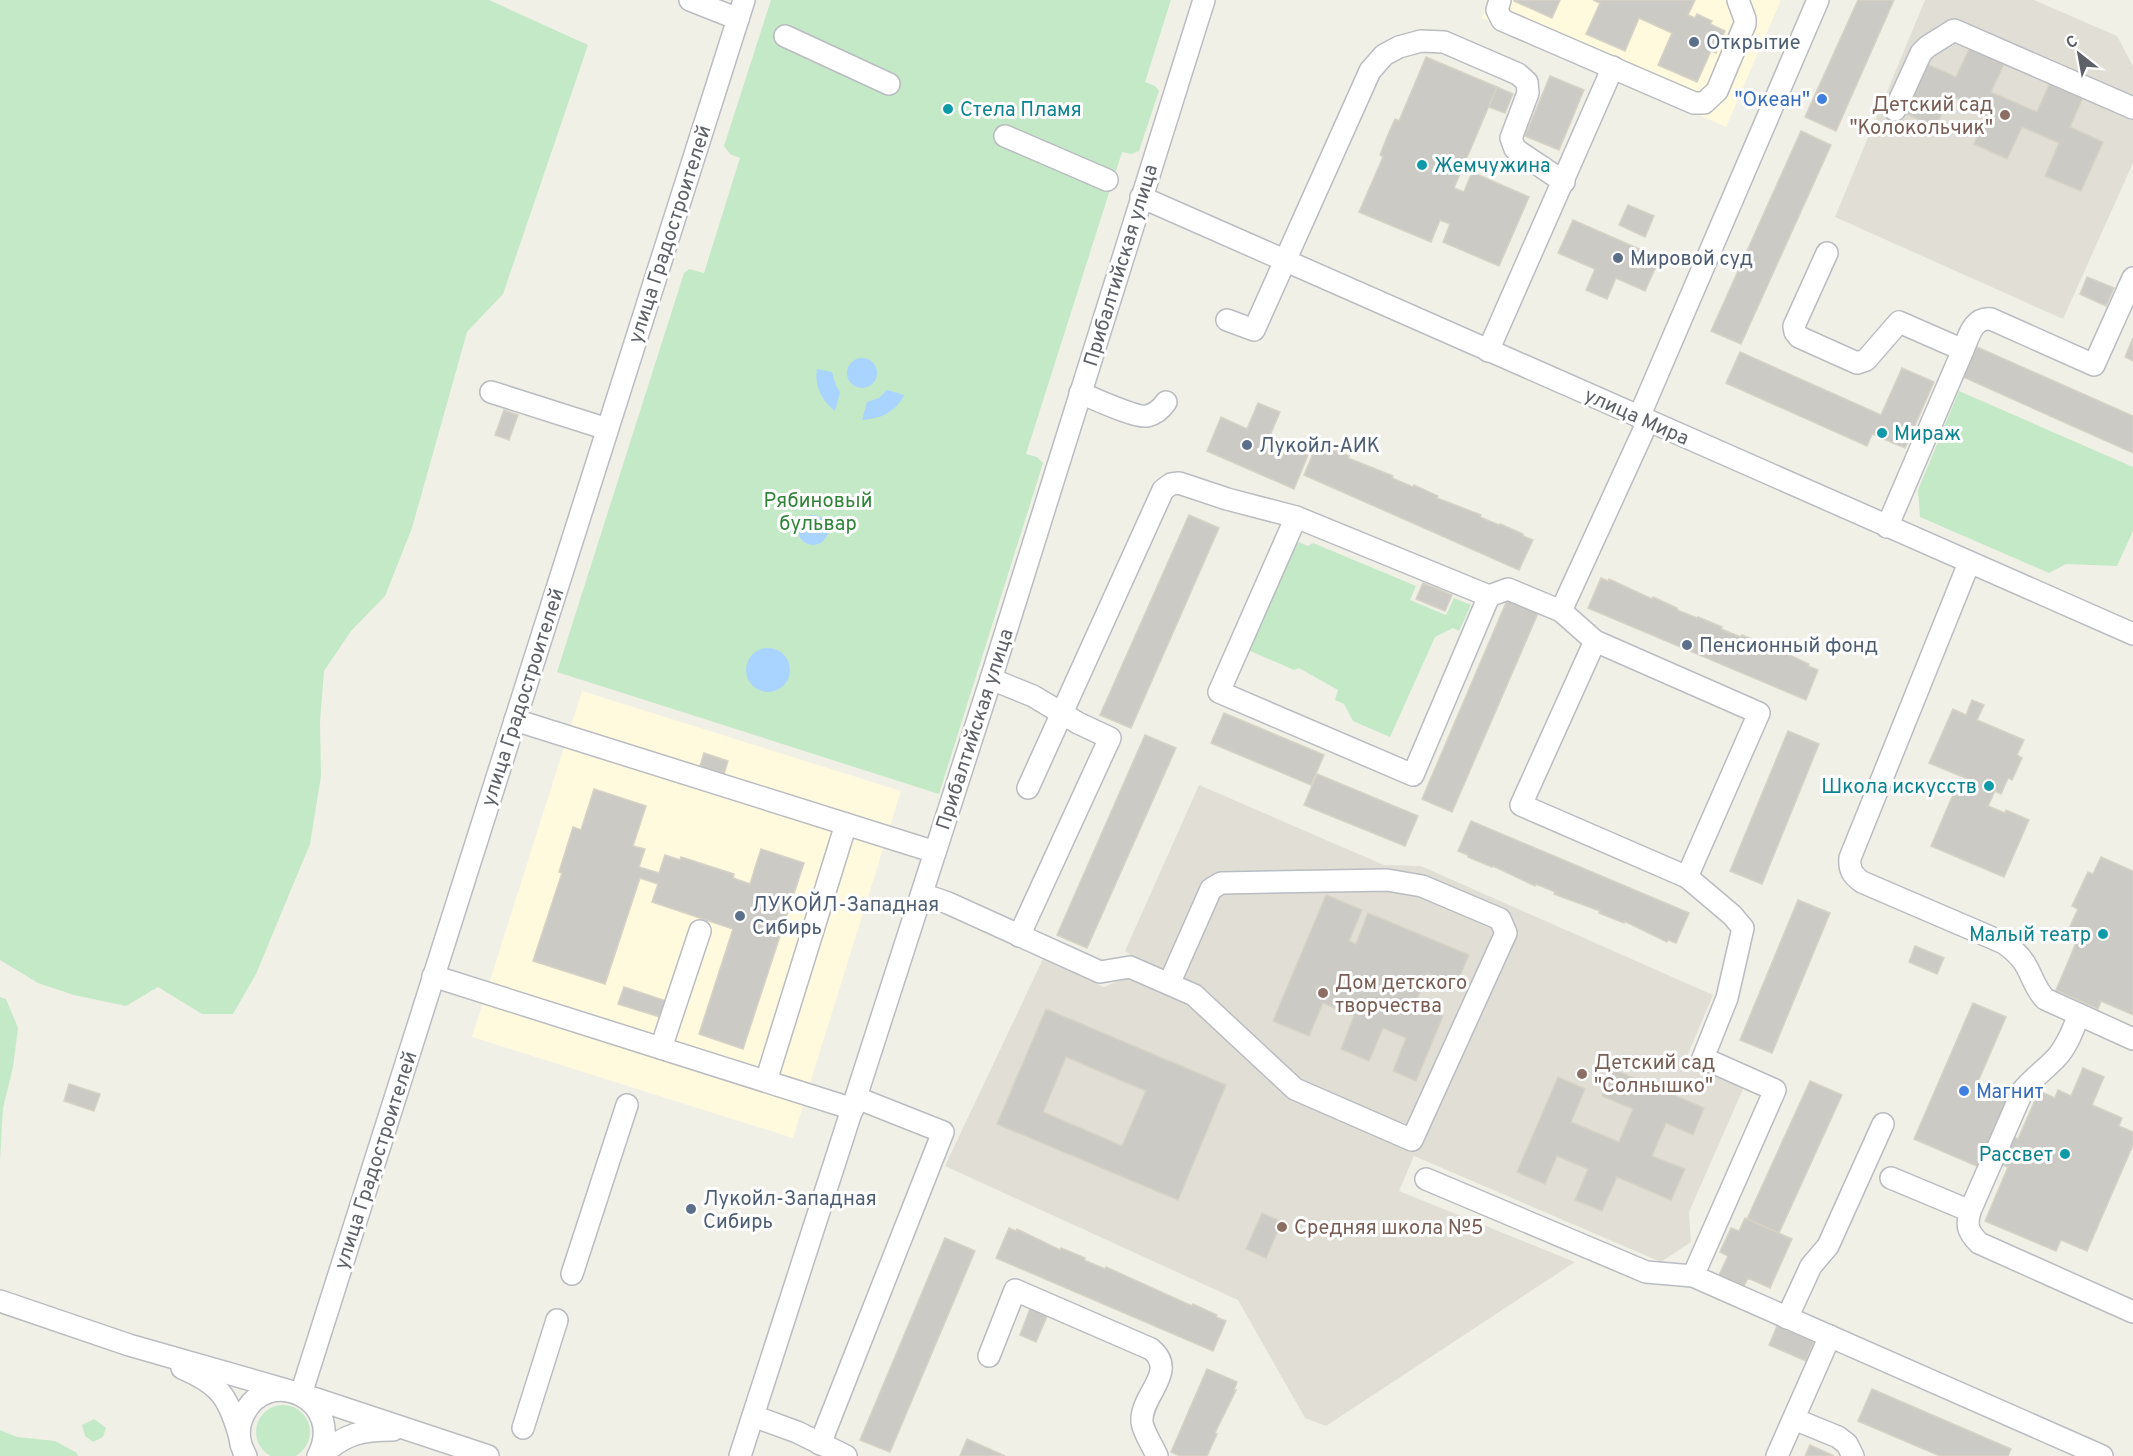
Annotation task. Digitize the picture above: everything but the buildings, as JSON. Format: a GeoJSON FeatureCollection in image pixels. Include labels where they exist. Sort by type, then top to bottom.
{"type":"FeatureCollection","features":[{"type":"Feature","properties":{"kind":"street"},"geometry":{"type":"LineString","coordinates":[[690,0],[741,9]]}},
{"type":"Feature","properties":{"kind":"street","name":"Прибалтийская улица"},"geometry":{"type":"LineString","coordinates":[[740,1456],[991,679],[1204,0]]}},
{"type":"Feature","properties":{"kind":"street"},"geometry":{"type":"LineString","coordinates":[[1500,0],[1497,10],[1502,20],[1694,103],[1704,103],[1717,91],[1744,24],[1745,19],[1738,0]]}},
{"type":"Feature","properties":{"kind":"street"},"geometry":{"type":"LineString","coordinates":[[1561,611],[1818,0]]}},
{"type":"Feature","properties":{"kind":"street","name":"улица Градостроителей"},"geometry":{"type":"LineString","coordinates":[[296,1393],[433,976],[741,9]]}},
{"type":"Feature","properties":{"kind":"street"},"geometry":{"type":"LineString","coordinates":[[1895,110],[1921,53],[1954,30],[2133,108]]}},
{"type":"Feature","properties":{"kind":"street"},"geometry":{"type":"LineString","coordinates":[[785,36],[889,84]]}},
{"type":"Feature","properties":{"kind":"street"},"geometry":{"type":"LineString","coordinates":[[1227,320],[1254,330],[1370,71],[1384,55],[1399,47],[1421,41],[1444,42],[1518,74],[1527,82],[1528,93],[1511,138],[1515,149],[1564,182]]}},
{"type":"Feature","properties":{"kind":"street"},"geometry":{"type":"LineString","coordinates":[[1488,351],[1613,67]]}},
{"type":"Feature","properties":{"kind":"street"},"geometry":{"type":"LineString","coordinates":[[1005,136],[1107,180]]}},
{"type":"Feature","properties":{"kind":"street","name":"улица Мира"},"geometry":{"type":"LineString","coordinates":[[1141,197],[2133,634]]}},
{"type":"Feature","properties":{"kind":"street"},"geometry":{"type":"LineString","coordinates":[[1827,253],[1794,326],[1799,337],[1857,363],[1866,360],[1899,322],[1963,350]]}},
{"type":"Feature","properties":{"kind":"street"},"geometry":{"type":"LineString","coordinates":[[1887,527],[1963,350],[1978,321],[1985,318],[1991,319],[2094,365],[2133,278]]}},
{"type":"Feature","properties":{"kind":"street"},"geometry":{"type":"LineString","coordinates":[[491,392],[607,429]]}},
{"type":"Feature","properties":{"kind":"street"},"geometry":{"type":"LineString","coordinates":[[1080,393],[1146,416],[1155,413],[1166,402]]}},
{"type":"Feature","properties":{"kind":"street"},"geometry":{"type":"LineString","coordinates":[[1028,788],[1163,490],[1171,484],[1179,483],[1227,499],[1296,517],[1490,596],[1508,589],[1561,611],[1596,641],[1759,713],[1687,877]]}},
{"type":"Feature","properties":{"kind":"street"},"geometry":{"type":"LineString","coordinates":[[1296,517],[1219,692],[1413,775],[1490,596]]}},
{"type":"Feature","properties":{"kind":"street"},"geometry":{"type":"LineString","coordinates":[[1969,563],[1850,858],[1849,867],[1855,877],[1862,882],[2004,943],[2016,952],[2026,965],[2036,989],[2045,999],[2133,1039]]}},
{"type":"Feature","properties":{"kind":"street"},"geometry":{"type":"LineString","coordinates":[[1596,641],[1521,805],[1687,877],[1732,915],[1743,928],[1727,998],[1703,1058],[1775,1090],[1693,1276]]}},
{"type":"Feature","properties":{"kind":"street"},"geometry":{"type":"LineString","coordinates":[[991,679],[1033,696],[1110,738],[1019,936]]}},
{"type":"Feature","properties":{"kind":"street"},"geometry":{"type":"LineString","coordinates":[[515,720],[935,852]]}},
{"type":"Feature","properties":{"kind":"street"},"geometry":{"type":"LineString","coordinates":[[766,1081],[846,824]]}},
{"type":"Feature","properties":{"kind":"street"},"geometry":{"type":"LineString","coordinates":[[922,894],[948,903],[1100,972],[1130,967],[1194,995],[1295,1089],[1412,1140],[1506,933],[1500,919],[1422,886],[1387,880],[1221,883],[1211,889],[1169,984]]}},
{"type":"Feature","properties":{"kind":"street"},"geometry":{"type":"LineString","coordinates":[[661,1048],[700,931]]}},
{"type":"Feature","properties":{"kind":"street"},"geometry":{"type":"LineString","coordinates":[[433,976],[766,1081],[855,1104],[943,1132],[820,1444]]}},
{"type":"Feature","properties":{"kind":"street"},"geometry":{"type":"LineString","coordinates":[[2079,1015],[2067,1043],[2057,1057],[2023,1090],[1967,1222],[1969,1233],[1979,1243],[2133,1312]]}},
{"type":"Feature","properties":{"kind":"street"},"geometry":{"type":"LineString","coordinates":[[572,1274],[627,1105]]}},
{"type":"Feature","properties":{"kind":"street"},"geometry":{"type":"LineString","coordinates":[[1787,1318],[1811,1266],[1828,1246],[1883,1124]]}},
{"type":"Feature","properties":{"kind":"street"},"geometry":{"type":"LineString","coordinates":[[1891,1178],[1970,1211]]}},
{"type":"Feature","properties":{"kind":"street"},"geometry":{"type":"LineString","coordinates":[[1426,1179],[1646,1272],[1693,1276],[2102,1456]]}},
{"type":"Feature","properties":{"kind":"street"},"geometry":{"type":"LineString","coordinates":[[988,1356],[1015,1290],[1151,1349],[1161,1360],[1162,1369],[1143,1413],[1142,1424],[1157,1456]]}},
{"type":"Feature","properties":{"kind":"street"},"geometry":{"type":"LineString","coordinates":[[0,1301],[129,1345],[296,1393],[488,1456]]}},
{"type":"Feature","properties":{"kind":"street"},"geometry":{"type":"LineString","coordinates":[[523,1428],[557,1320]]}},
{"type":"Feature","properties":{"kind":"street"},"geometry":{"type":"LineString","coordinates":[[1777,1456],[1830,1336]]}},
{"type":"Feature","properties":{"kind":"street"},"geometry":{"type":"LineString","coordinates":[[129,1345],[190,1371],[220,1391],[232,1409],[242,1449]]}},
{"type":"Feature","properties":{"kind":"street"},"geometry":{"type":"LineString","coordinates":[[242,1449],[242,1419],[253,1402],[271,1392],[296,1393],[317,1407],[322,1416],[325,1437],[319,1456]]}},
{"type":"Feature","properties":{"kind":"street"},"geometry":{"type":"LineString","coordinates":[[753,1416],[796,1432],[846,1456]]}},
{"type":"Feature","properties":{"kind":"street"},"geometry":{"type":"LineString","coordinates":[[1794,1419],[1838,1437],[1847,1444],[1853,1456]]}},
{"type":"Feature","properties":{"kind":"street"},"geometry":{"type":"LineString","coordinates":[[319,1456],[349,1435],[380,1430],[408,1431]]}},
{"type":"Feature","properties":{"kind":"shaded area"},"geometry":{"type":"Polygon","coordinates":[[[1489,0],[1781,0],[1726,127],[1482,18],[1489,0]]]}},
{"type":"Feature","properties":{"kind":"shaded area","name":"Детский сад \"Колокольчик\""},"geometry":{"type":"Polygon","coordinates":[[[1925,0],[2034,0],[2117,36],[2133,66],[2133,163],[2063,319],[1835,217],[1925,0]]]}},
{"type":"Feature","properties":{"kind":"shaded area"},"geometry":{"type":"Polygon","coordinates":[[[582,691],[901,791],[793,1138],[472,1037],[582,691]]]}},
{"type":"Feature","properties":{"kind":"shaded area"},"geometry":{"type":"Polygon","coordinates":[[[1199,785],[1384,865],[1421,866],[1713,995],[1685,1061],[1744,1087],[1689,1212],[1691,1242],[1661,1262],[1414,1156],[1399,1191],[1575,1262],[1326,1426],[1305,1418],[1238,1300],[945,1166],[1043,959],[1104,987],[1125,978],[1134,958],[1125,951],[1199,785]]]}},
{"type":"Feature","properties":{"kind":"green space"},"geometry":{"type":"Polygon","coordinates":[[[0,0],[489,0],[588,45],[503,294],[467,332],[412,528],[385,596],[351,631],[324,671],[320,721],[321,776],[310,844],[256,974],[233,1014],[202,1014],[158,987],[126,1006],[74,995],[38,983],[0,960],[0,0]]]}},
{"type":"Feature","properties":{"kind":"green space","name":"Рябиновый бульвар"},"geometry":{"type":"Polygon","coordinates":[[[771,0],[1171,0],[1145,82],[1155,86],[1159,91],[1139,151],[1132,154],[1122,152],[1026,454],[1037,457],[1043,463],[939,794],[557,672],[684,273],[689,269],[704,273],[740,158],[730,154],[724,146],[771,0]]]}},
{"type":"Feature","properties":{"kind":"green space"},"geometry":{"type":"Polygon","coordinates":[[[1959,391],[2133,467],[2133,531],[2117,566],[2066,564],[2049,573],[1920,517],[1918,490],[1959,391]]]}},
{"type":"Feature","properties":{"kind":"green space"},"geometry":{"type":"Polygon","coordinates":[[[1296,541],[1308,546],[1313,543],[1416,586],[1410,600],[1446,615],[1454,598],[1471,605],[1459,631],[1453,628],[1435,637],[1390,737],[1353,721],[1344,704],[1335,700],[1338,690],[1299,668],[1294,670],[1248,650],[1296,541]]]}},
{"type":"Feature","properties":{"kind":"green space"},"geometry":{"type":"Polygon","coordinates":[[[0,997],[6,999],[18,1028],[13,1067],[3,1108],[0,1161],[0,997]]]}},
{"type":"Feature","properties":{"kind":"green space"},"geometry":{"type":"Polygon","coordinates":[[[283,1405],[293,1407],[302,1413],[308,1422],[310,1432],[308,1442],[302,1451],[293,1457],[283,1459],[273,1457],[264,1451],[258,1442],[256,1432],[258,1422],[264,1413],[273,1407],[283,1405]]]}},
{"type":"Feature","properties":{"kind":"green space"},"geometry":{"type":"Polygon","coordinates":[[[94,1419],[106,1428],[103,1437],[93,1442],[85,1436],[82,1425],[94,1419]]]}},
{"type":"Feature","properties":{"kind":"green space"},"geometry":{"type":"Polygon","coordinates":[[[0,1430],[17,1437],[55,1441],[77,1453],[78,1456],[0,1456],[0,1430]]]}},
{"type":"Feature","properties":{"kind":"water"},"geometry":{"type":"Polygon","coordinates":[[[862,358],[873,362],[877,373],[873,384],[862,388],[851,384],[847,373],[851,362],[862,358]]]}},
{"type":"Feature","properties":{"kind":"water"},"geometry":{"type":"Polygon","coordinates":[[[817,369],[832,372],[840,392],[835,411],[820,392],[817,369]]]}},
{"type":"Feature","properties":{"kind":"water"},"geometry":{"type":"Polygon","coordinates":[[[887,390],[904,395],[897,406],[875,418],[862,420],[867,402],[879,398],[887,390]]]}},
{"type":"Feature","properties":{"kind":"water"},"geometry":{"type":"Polygon","coordinates":[[[813,515],[824,519],[828,530],[824,541],[813,545],[802,541],[798,530],[802,519],[813,515]]]}},
{"type":"Feature","properties":{"kind":"water"},"geometry":{"type":"Polygon","coordinates":[[[768,648],[783,655],[790,670],[783,685],[768,692],[753,685],[746,670],[753,655],[768,648]]]}},
{"type":"Feature","properties":{"kind":"place","name":"Открытие"},"geometry":{"type":"Point","coordinates":[1694,42]}},
{"type":"Feature","properties":{"kind":"place","name":"\"Океан\""},"geometry":{"type":"Point","coordinates":[1822,99]}},
{"type":"Feature","properties":{"kind":"place","name":"Стела Пламя"},"geometry":{"type":"Point","coordinates":[948,109]}},
{"type":"Feature","properties":{"kind":"place","name":"Детский сад \"Колокольчик\""},"geometry":{"type":"Point","coordinates":[2005,115]}},
{"type":"Feature","properties":{"kind":"place","name":"Жемчужина"},"geometry":{"type":"Point","coordinates":[1422,165]}},
{"type":"Feature","properties":{"kind":"place","name":"Мировой суд"},"geometry":{"type":"Point","coordinates":[1618,258]}},
{"type":"Feature","properties":{"kind":"place","name":"Мираж"},"geometry":{"type":"Point","coordinates":[1882,433]}},
{"type":"Feature","properties":{"kind":"place","name":"Лукойл-АИК"},"geometry":{"type":"Point","coordinates":[1247,445]}},
{"type":"Feature","properties":{"kind":"place","name":"Пенсионный фонд"},"geometry":{"type":"Point","coordinates":[1687,645]}},
{"type":"Feature","properties":{"kind":"place","name":"Школа искусств"},"geometry":{"type":"Point","coordinates":[1989,786]}},
{"type":"Feature","properties":{"kind":"place","name":"ЛУКОЙЛ-Западная Сибирь"},"geometry":{"type":"Point","coordinates":[740,916]}},
{"type":"Feature","properties":{"kind":"place","name":"Малый театр"},"geometry":{"type":"Point","coordinates":[2103,934]}},
{"type":"Feature","properties":{"kind":"place","name":"Дом детского творчества"},"geometry":{"type":"Point","coordinates":[1323,993]}},
{"type":"Feature","properties":{"kind":"place","name":"Детский сад \"Солнышко\""},"geometry":{"type":"Point","coordinates":[1582,1074]}},
{"type":"Feature","properties":{"kind":"place","name":"Магнит"},"geometry":{"type":"Point","coordinates":[1964,1091]}},
{"type":"Feature","properties":{"kind":"place","name":"Рассвет"},"geometry":{"type":"Point","coordinates":[2065,1154]}},
{"type":"Feature","properties":{"kind":"place","name":"Лукойл-Западная Сибирь"},"geometry":{"type":"Point","coordinates":[691,1209]}},
{"type":"Feature","properties":{"kind":"place","name":"Средняя школа №5"},"geometry":{"type":"Point","coordinates":[1282,1227]}}]}
